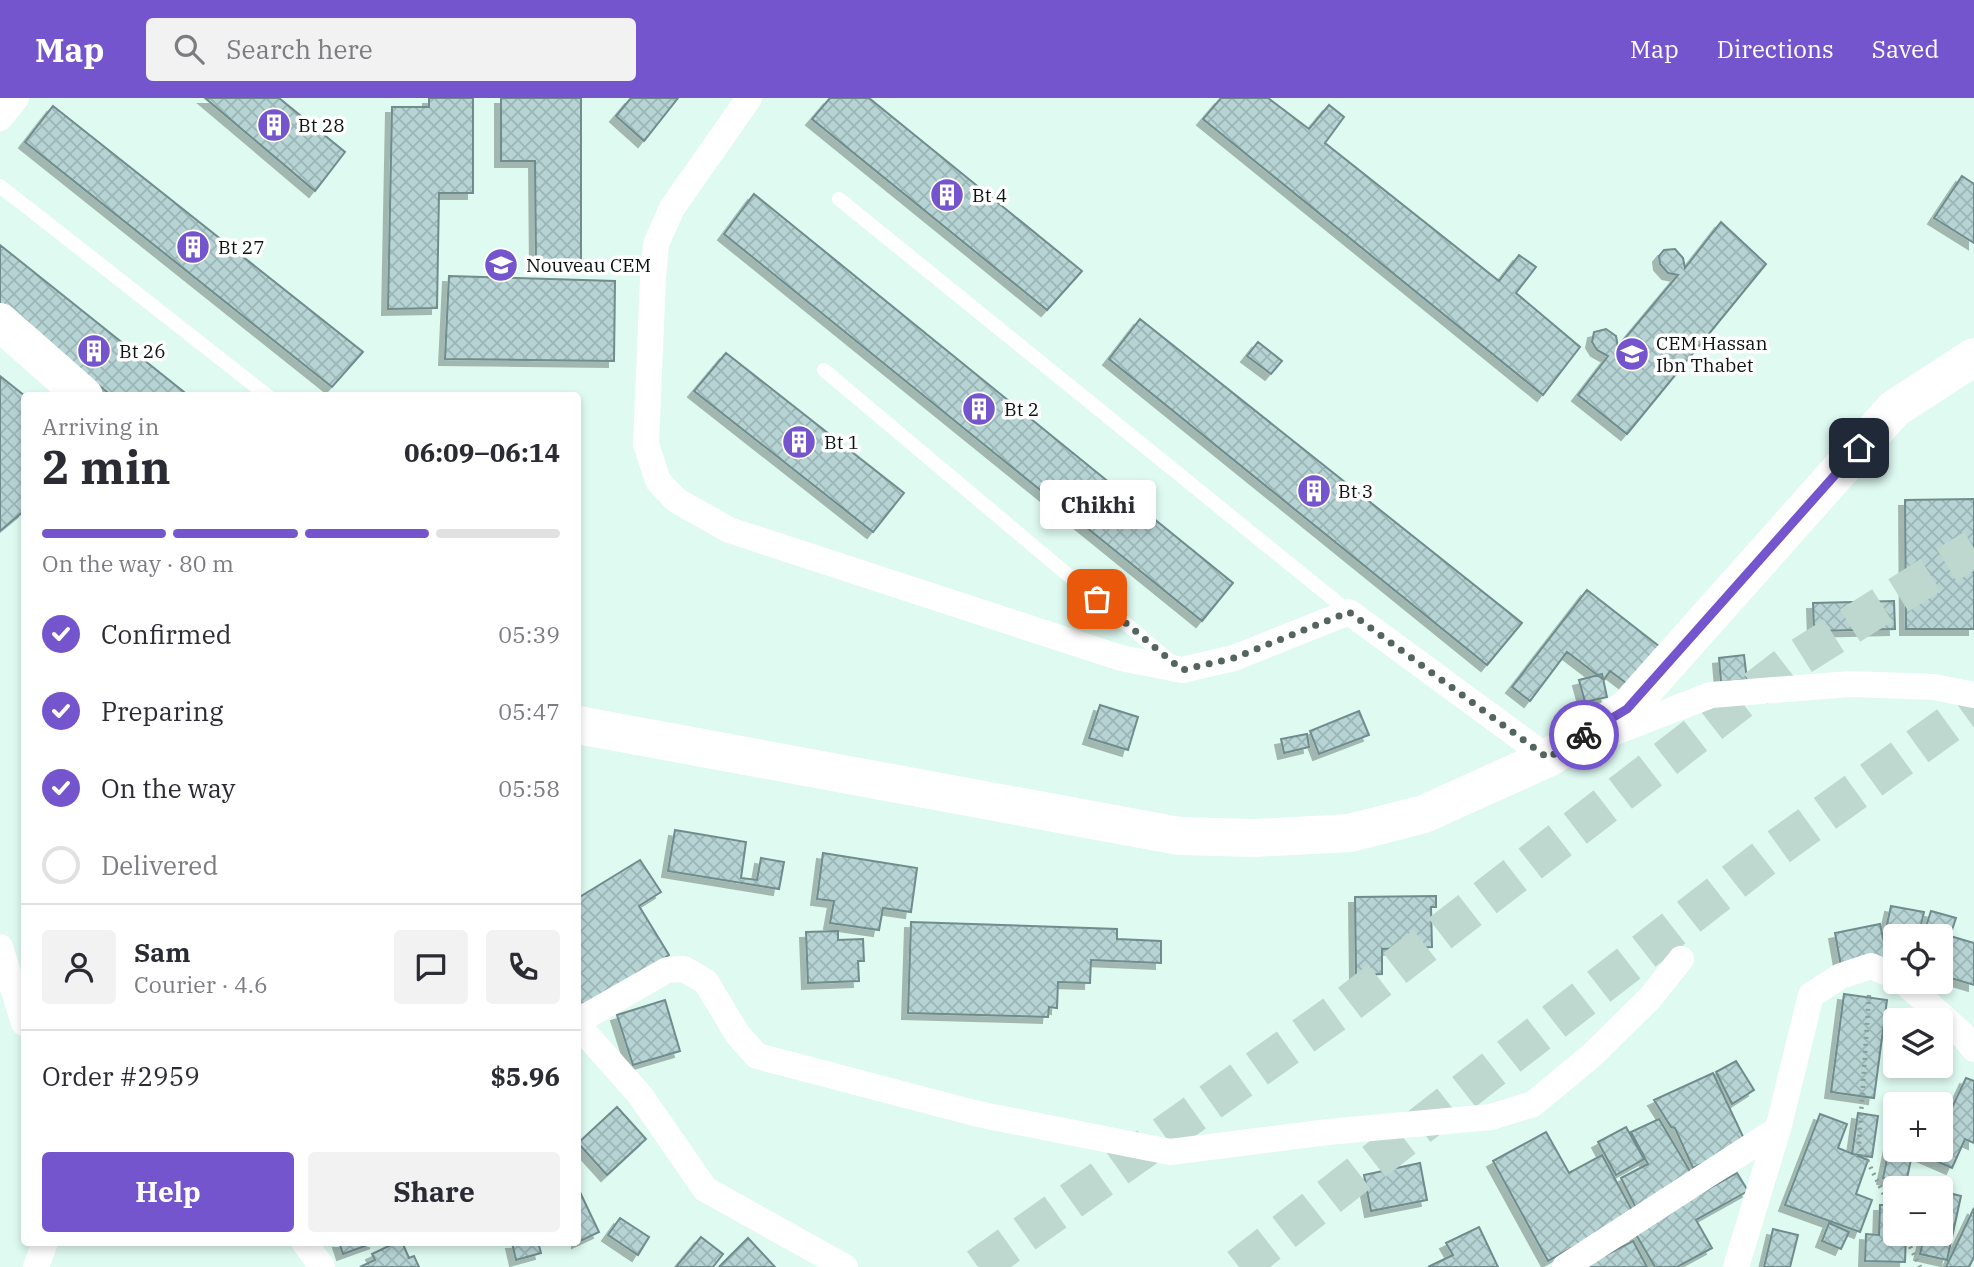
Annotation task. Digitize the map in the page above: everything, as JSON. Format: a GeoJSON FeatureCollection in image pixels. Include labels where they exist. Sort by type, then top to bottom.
{"type":"FeatureCollection","features":[{"type":"Feature","properties":{"kind":"street"},"geometry":{"type":"LineString","coordinates":[[0,118],[16,98]]}},
{"type":"Feature","properties":{"kind":"street"},"geometry":{"type":"LineString","coordinates":[[748,98],[672,208],[656,244],[646,444],[658,481],[676,500],[729,530],[1121,658],[1182,670],[1234,658],[1349,612],[1548,758]]}},
{"type":"Feature","properties":{"kind":"street"},"geometry":{"type":"LineString","coordinates":[[0,322],[79,392]]}},
{"type":"Feature","properties":{"kind":"street"},"geometry":{"type":"LineString","coordinates":[[1548,758],[1627,709],[1705,625],[1894,409],[1956,365],[1974,357]]}},
{"type":"Feature","properties":{"kind":"street"},"geometry":{"type":"LineString","coordinates":[[581,726],[1179,836],[1254,838],[1350,832],[1424,814],[1548,758],[1711,695],[1850,684],[1934,687],[1974,695]]}},
{"type":"Feature","properties":{"kind":"street"},"geometry":{"type":"LineString","coordinates":[[0,947],[21,1014]]}},
{"type":"Feature","properties":{"kind":"street"},"geometry":{"type":"LineString","coordinates":[[581,1021],[667,970],[684,969],[706,982],[738,1035],[757,1056],[978,1114],[1170,1152],[1328,1132],[1491,1117],[1533,1104],[1601,1047],[1656,991],[1681,959]]}},
{"type":"Feature","properties":{"kind":"street"},"geometry":{"type":"LineString","coordinates":[[1736,1267],[1778,1129],[1811,995],[1841,976],[1883,971]]}},
{"type":"Feature","properties":{"kind":"street"},"geometry":{"type":"LineString","coordinates":[[1917,994],[1961,1033],[1974,1049]]}},
{"type":"Feature","properties":{"kind":"street"},"geometry":{"type":"LineString","coordinates":[[581,1026],[640,1095],[705,1189],[845,1267]]}},
{"type":"Feature","properties":{"kind":"street"},"geometry":{"type":"LineString","coordinates":[[1565,1267],[1778,1129]]}},
{"type":"Feature","properties":{"kind":"street"},"geometry":{"type":"LineString","coordinates":[[36,1267],[44,1246]]}},
{"type":"Feature","properties":{"kind":"street"},"geometry":{"type":"LineString","coordinates":[[307,1246],[322,1267]]}},
{"type":"Feature","properties":{"kind":"lane"},"geometry":{"type":"LineString","coordinates":[[0,186],[263,392]]}},
{"type":"Feature","properties":{"kind":"lane"},"geometry":{"type":"LineString","coordinates":[[839,199],[1349,612]]}},
{"type":"Feature","properties":{"kind":"lane"},"geometry":{"type":"LineString","coordinates":[[824,370],[1182,670]]}},
{"type":"Feature","properties":{"kind":"path"},"geometry":{"type":"LineString","coordinates":[[1883,971],[1859,1144],[1883,1193]]}},
{"type":"Feature","properties":{"kind":"path"},"geometry":{"type":"LineString","coordinates":[[1910,1246],[1920,1267]]}},
{"type":"Feature","properties":{"kind":"building","name":"Bt 28"},"geometry":{"type":"Polygon","coordinates":[[[205,98],[279,98],[345,152],[315,191],[205,98]]]}},
{"type":"Feature","properties":{"kind":"building"},"geometry":{"type":"Polygon","coordinates":[[[429,98],[473,98],[473,193],[439,193],[437,308],[388,309],[392,107],[429,107],[429,98]]]}},
{"type":"Feature","properties":{"kind":"building"},"geometry":{"type":"Polygon","coordinates":[[[501,98],[581,98],[581,263],[536,262],[535,161],[501,161],[501,98]]]}},
{"type":"Feature","properties":{"kind":"building"},"geometry":{"type":"Polygon","coordinates":[[[631,98],[678,98],[644,141],[616,116],[631,98]]]}},
{"type":"Feature","properties":{"kind":"building","name":"Bt 4"},"geometry":{"type":"Polygon","coordinates":[[[830,98],[869,98],[1082,271],[1047,310],[812,119],[830,98]]]}},
{"type":"Feature","properties":{"kind":"building"},"geometry":{"type":"Polygon","coordinates":[[[1221,98],[1268,98],[1309,129],[1329,105],[1344,117],[1325,143],[1499,281],[1519,255],[1536,267],[1516,293],[1580,347],[1543,395],[1203,119],[1221,98]]]}},
{"type":"Feature","properties":{"kind":"building","name":"Bt 27"},"geometry":{"type":"Polygon","coordinates":[[[53,106],[363,352],[332,387],[25,142],[53,106]]]}},
{"type":"Feature","properties":{"kind":"building"},"geometry":{"type":"Polygon","coordinates":[[[1962,176],[1974,184],[1974,243],[1934,218],[1962,176]]]}},
{"type":"Feature","properties":{"kind":"building","name":"Bt 2"},"geometry":{"type":"Polygon","coordinates":[[[754,194],[1233,583],[1202,621],[724,234],[754,194]]]}},
{"type":"Feature","properties":{"kind":"building"},"geometry":{"type":"Polygon","coordinates":[[[1721,222],[1766,264],[1627,434],[1578,395],[1608,356],[1597,350],[1592,342],[1594,332],[1606,329],[1616,336],[1618,347],[1678,275],[1668,273],[1660,264],[1659,256],[1664,250],[1675,249],[1683,258],[1685,268],[1721,222]]]}},
{"type":"Feature","properties":{"kind":"building","name":"Bt 26"},"geometry":{"type":"Polygon","coordinates":[[[0,245],[184,392],[107,392],[0,306],[0,245]]]}},
{"type":"Feature","properties":{"kind":"building"},"geometry":{"type":"Polygon","coordinates":[[[449,276],[615,281],[614,361],[445,359],[449,276]]]}},
{"type":"Feature","properties":{"kind":"building","name":"Bt 3"},"geometry":{"type":"Polygon","coordinates":[[[1140,319],[1522,623],[1487,665],[1109,359],[1140,319]]]}},
{"type":"Feature","properties":{"kind":"building"},"geometry":{"type":"Polygon","coordinates":[[[1258,342],[1282,361],[1271,374],[1247,356],[1258,342]]]}},
{"type":"Feature","properties":{"kind":"building","name":"Bt 1"},"geometry":{"type":"Polygon","coordinates":[[[726,353],[904,493],[873,532],[694,391],[726,353]]]}},
{"type":"Feature","properties":{"kind":"building"},"geometry":{"type":"Polygon","coordinates":[[[0,376],[21,393],[21,514],[0,531],[0,376]]]}},
{"type":"Feature","properties":{"kind":"building"},"geometry":{"type":"Polygon","coordinates":[[[1974,499],[1974,629],[1906,629],[1905,500],[1974,499]]]}},
{"type":"Feature","properties":{"kind":"building"},"geometry":{"type":"Polygon","coordinates":[[[1587,590],[1660,647],[1630,686],[1610,671],[1604,680],[1567,652],[1530,701],[1512,687],[1587,590]]]}},
{"type":"Feature","properties":{"kind":"building"},"geometry":{"type":"Polygon","coordinates":[[[1894,601],[1895,629],[1814,631],[1813,603],[1894,601]]]}},
{"type":"Feature","properties":{"kind":"building"},"geometry":{"type":"Polygon","coordinates":[[[1744,655],[1747,680],[1721,682],[1719,658],[1744,655]]]}},
{"type":"Feature","properties":{"kind":"building"},"geometry":{"type":"Polygon","coordinates":[[[1602,674],[1607,697],[1585,702],[1579,680],[1602,674]]]}},
{"type":"Feature","properties":{"kind":"building"},"geometry":{"type":"Polygon","coordinates":[[[1100,705],[1138,717],[1128,750],[1089,738],[1100,705]]]}},
{"type":"Feature","properties":{"kind":"building"},"geometry":{"type":"Polygon","coordinates":[[[1359,711],[1369,735],[1319,754],[1310,731],[1359,711]]]}},
{"type":"Feature","properties":{"kind":"building"},"geometry":{"type":"Polygon","coordinates":[[[1307,734],[1309,747],[1284,753],[1281,739],[1307,734]]]}},
{"type":"Feature","properties":{"kind":"building"},"geometry":{"type":"Polygon","coordinates":[[[675,830],[746,842],[741,878],[757,880],[761,858],[784,862],[779,889],[668,871],[675,830]]]}},
{"type":"Feature","properties":{"kind":"building"},"geometry":{"type":"Polygon","coordinates":[[[823,853],[917,868],[911,912],[883,908],[879,930],[830,923],[834,901],[817,899],[823,853]]]}},
{"type":"Feature","properties":{"kind":"building"},"geometry":{"type":"Polygon","coordinates":[[[640,860],[661,892],[639,906],[669,955],[581,1008],[581,896],[640,860]]]}},
{"type":"Feature","properties":{"kind":"building"},"geometry":{"type":"Polygon","coordinates":[[[1436,896],[1436,907],[1431,907],[1432,947],[1382,949],[1382,974],[1356,975],[1355,897],[1436,896]]]}},
{"type":"Feature","properties":{"kind":"building"},"geometry":{"type":"Polygon","coordinates":[[[1891,906],[1924,912],[1921,924],[1887,924],[1891,906]]]}},
{"type":"Feature","properties":{"kind":"building"},"geometry":{"type":"Polygon","coordinates":[[[1931,911],[1956,918],[1953,927],[1953,924],[1927,924],[1931,911]]]}},
{"type":"Feature","properties":{"kind":"building"},"geometry":{"type":"Polygon","coordinates":[[[911,922],[1117,929],[1117,939],[1161,941],[1161,963],[1091,960],[1090,983],[1058,982],[1057,1008],[1049,1007],[1048,1017],[908,1013],[911,922]]]}},
{"type":"Feature","properties":{"kind":"building"},"geometry":{"type":"Polygon","coordinates":[[[1880,924],[1883,958],[1841,966],[1835,933],[1880,924]]]}},
{"type":"Feature","properties":{"kind":"building"},"geometry":{"type":"Polygon","coordinates":[[[838,931],[838,940],[863,939],[864,961],[858,961],[859,981],[808,983],[806,932],[838,931]]]}},
{"type":"Feature","properties":{"kind":"building"},"geometry":{"type":"Polygon","coordinates":[[[1953,937],[1974,943],[1974,985],[1953,979],[1953,937]]]}},
{"type":"Feature","properties":{"kind":"building"},"geometry":{"type":"Polygon","coordinates":[[[1844,994],[1887,1000],[1886,1008],[1883,1008],[1883,1030],[1874,1098],[1831,1092],[1844,994]]]}},
{"type":"Feature","properties":{"kind":"building"},"geometry":{"type":"Polygon","coordinates":[[[665,1000],[680,1051],[633,1065],[617,1015],[665,1000]]]}},
{"type":"Feature","properties":{"kind":"building"},"geometry":{"type":"Polygon","coordinates":[[[1736,1061],[1754,1090],[1732,1104],[1716,1072],[1736,1061]]]}},
{"type":"Feature","properties":{"kind":"building"},"geometry":{"type":"Polygon","coordinates":[[[1713,1073],[1746,1143],[1693,1168],[1675,1128],[1671,1127],[1654,1100],[1713,1073]]]}},
{"type":"Feature","properties":{"kind":"building"},"geometry":{"type":"Polygon","coordinates":[[[1966,1078],[1974,1081],[1974,1143],[1965,1139],[1952,1168],[1938,1162],[1953,1162],[1953,1106],[1966,1078]]]}},
{"type":"Feature","properties":{"kind":"building"},"geometry":{"type":"Polygon","coordinates":[[[617,1107],[646,1139],[607,1175],[581,1146],[581,1140],[617,1107]]]}},
{"type":"Feature","properties":{"kind":"building"},"geometry":{"type":"Polygon","coordinates":[[[1858,1113],[1878,1116],[1872,1157],[1852,1154],[1858,1113]]]}},
{"type":"Feature","properties":{"kind":"building"},"geometry":{"type":"Polygon","coordinates":[[[1820,1114],[1847,1124],[1838,1148],[1868,1160],[1856,1194],[1872,1200],[1860,1232],[1785,1205],[1820,1114]]]}},
{"type":"Feature","properties":{"kind":"building"},"geometry":{"type":"Polygon","coordinates":[[[1659,1119],[1694,1178],[1636,1208],[1621,1178],[1648,1164],[1631,1132],[1659,1119]]]}},
{"type":"Feature","properties":{"kind":"building"},"geometry":{"type":"Polygon","coordinates":[[[1626,1127],[1644,1159],[1616,1175],[1598,1142],[1626,1127]]]}},
{"type":"Feature","properties":{"kind":"building"},"geometry":{"type":"Polygon","coordinates":[[[1546,1132],[1569,1173],[1602,1155],[1634,1214],[1548,1261],[1493,1161],[1546,1132]]]}},
{"type":"Feature","properties":{"kind":"building"},"geometry":{"type":"Polygon","coordinates":[[[1886,1162],[1910,1162],[1907,1176],[1883,1176],[1886,1162]]]}},
{"type":"Feature","properties":{"kind":"building"},"geometry":{"type":"Polygon","coordinates":[[[1420,1163],[1427,1200],[1371,1211],[1364,1175],[1420,1163]]]}},
{"type":"Feature","properties":{"kind":"building"},"geometry":{"type":"Polygon","coordinates":[[[1737,1173],[1748,1191],[1696,1220],[1712,1248],[1677,1267],[1655,1267],[1634,1231],[1737,1173]]]}},
{"type":"Feature","properties":{"kind":"building"},"geometry":{"type":"Polygon","coordinates":[[[581,1194],[599,1232],[581,1241],[581,1194]]]}},
{"type":"Feature","properties":{"kind":"building"},"geometry":{"type":"Polygon","coordinates":[[[1953,1194],[1961,1196],[1953,1233],[1953,1194]]]}},
{"type":"Feature","properties":{"kind":"building"},"geometry":{"type":"Polygon","coordinates":[[[1880,1205],[1883,1205],[1883,1246],[1906,1246],[1905,1262],[1865,1261],[1866,1234],[1879,1235],[1880,1205]]]}},
{"type":"Feature","properties":{"kind":"building"},"geometry":{"type":"Polygon","coordinates":[[[1974,1208],[1974,1257],[1969,1267],[1946,1267],[1974,1208]]]}},
{"type":"Feature","properties":{"kind":"building"},"geometry":{"type":"Polygon","coordinates":[[[620,1218],[649,1237],[638,1255],[608,1235],[620,1218]]]}},
{"type":"Feature","properties":{"kind":"building"},"geometry":{"type":"Polygon","coordinates":[[[1829,1223],[1849,1232],[1841,1249],[1822,1241],[1829,1223]]]}},
{"type":"Feature","properties":{"kind":"building"},"geometry":{"type":"Polygon","coordinates":[[[1479,1227],[1498,1267],[1428,1267],[1453,1255],[1446,1243],[1479,1227]]]}},
{"type":"Feature","properties":{"kind":"building"},"geometry":{"type":"Polygon","coordinates":[[[1773,1229],[1798,1235],[1790,1267],[1764,1267],[1773,1229]]]}},
{"type":"Feature","properties":{"kind":"building"},"geometry":{"type":"Polygon","coordinates":[[[701,1237],[723,1254],[713,1267],[676,1267],[701,1237]]]}},
{"type":"Feature","properties":{"kind":"building"},"geometry":{"type":"Polygon","coordinates":[[[748,1238],[775,1267],[719,1267],[748,1238]]]}},
{"type":"Feature","properties":{"kind":"building"},"geometry":{"type":"Polygon","coordinates":[[[1633,1241],[1647,1267],[1583,1267],[1633,1241]]]}},
{"type":"Feature","properties":{"kind":"building"},"geometry":{"type":"Polygon","coordinates":[[[340,1246],[365,1246],[343,1254],[340,1246]]]}},
{"type":"Feature","properties":{"kind":"building"},"geometry":{"type":"Polygon","coordinates":[[[389,1246],[404,1246],[409,1258],[414,1256],[419,1267],[360,1267],[375,1260],[372,1254],[389,1246]]]}},
{"type":"Feature","properties":{"kind":"building"},"geometry":{"type":"Polygon","coordinates":[[[513,1246],[539,1246],[541,1253],[516,1260],[513,1246]]]}},
{"type":"Feature","properties":{"kind":"building"},"geometry":{"type":"Polygon","coordinates":[[[1922,1246],[1950,1246],[1947,1260],[1920,1254],[1922,1246]]]}},
{"type":"Feature","properties":{"kind":"tunnel"},"geometry":{"type":"LineString","coordinates":[[978,1267],[1347,1005],[1787,665],[1974,548]]}},
{"type":"Feature","properties":{"kind":"tunnel"},"geometry":{"type":"LineString","coordinates":[[1239,1267],[1777,848],[1974,706]]}},
{"type":"Feature","properties":{"kind":"way so far"},"geometry":{"type":"LineString","coordinates":[[1097,599],[1182,670],[1234,658],[1349,612],[1548,758],[1584,735]]}},
{"type":"Feature","properties":{"kind":"place","name":"Bt 28"},"geometry":{"type":"Point","coordinates":[274,125]}},
{"type":"Feature","properties":{"kind":"place","name":"Bt 4"},"geometry":{"type":"Point","coordinates":[947,195]}},
{"type":"Feature","properties":{"kind":"place","name":"Bt 27"},"geometry":{"type":"Point","coordinates":[193,247]}},
{"type":"Feature","properties":{"kind":"place","name":"Nouveau CEM"},"geometry":{"type":"Point","coordinates":[501,265]}},
{"type":"Feature","properties":{"kind":"place","name":"Bt 26"},"geometry":{"type":"Point","coordinates":[94,351]}},
{"type":"Feature","properties":{"kind":"place","name":"CEM Hassan Ibn Thabet"},"geometry":{"type":"Point","coordinates":[1632,354]}},
{"type":"Feature","properties":{"kind":"place","name":"Bt 2"},"geometry":{"type":"Point","coordinates":[979,409]}},
{"type":"Feature","properties":{"kind":"place","name":"Bt 1"},"geometry":{"type":"Point","coordinates":[799,442]}},
{"type":"Feature","properties":{"kind":"place","name":"Bt 3"},"geometry":{"type":"Point","coordinates":[1314,491]}},
{"type":"Feature","properties":{"kind":"place","name":"Chikhi"},"geometry":{"type":"Point","coordinates":[1097,599]}},
{"type":"Feature","properties":{"kind":"route"},"geometry":{"type":"LineString","coordinates":[[1584,735],[1627,709],[1705,625],[1859,448]]}}]}
